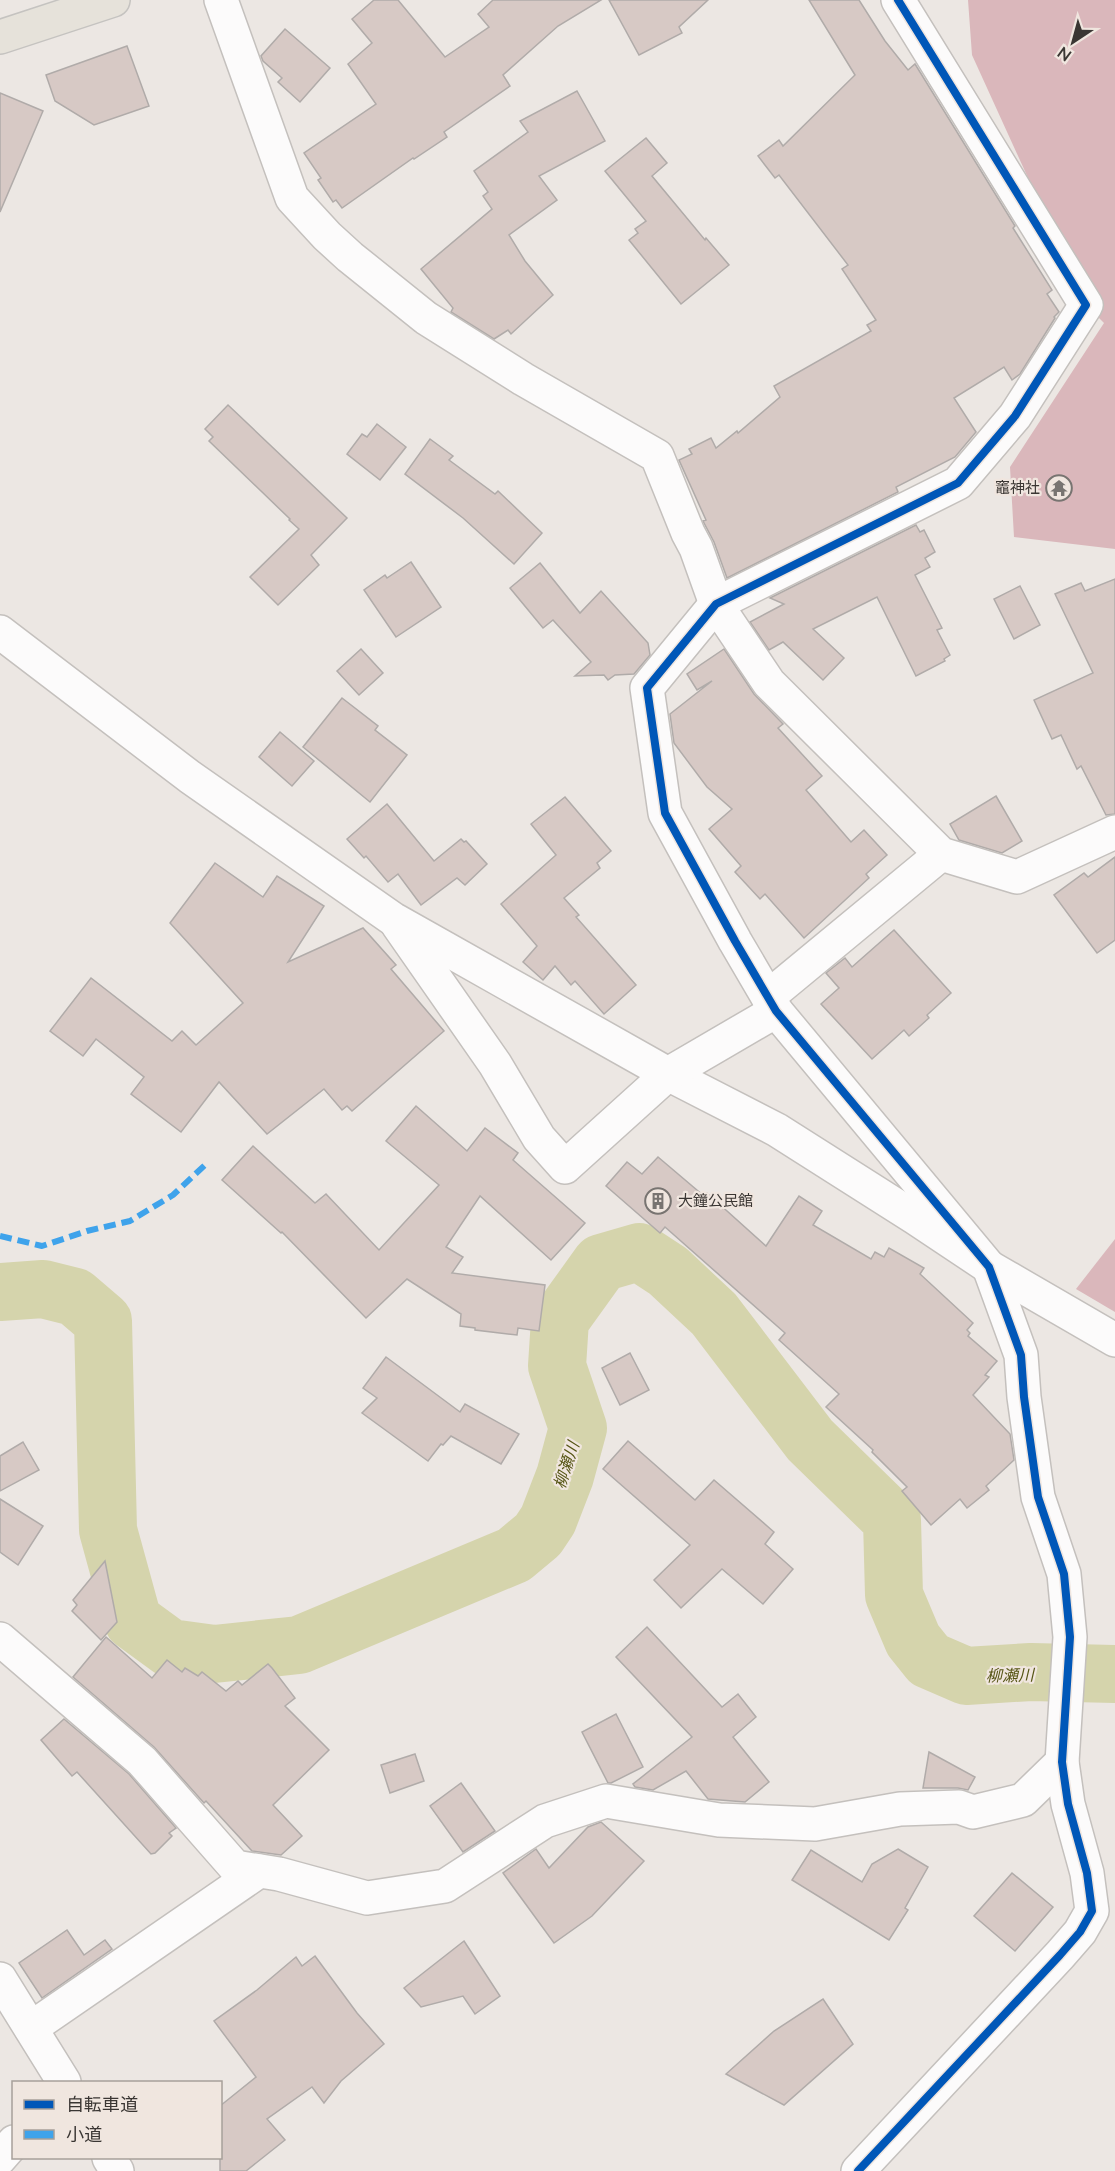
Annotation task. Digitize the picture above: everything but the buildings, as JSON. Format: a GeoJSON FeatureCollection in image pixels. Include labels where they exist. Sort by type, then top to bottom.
{"type":"FeatureCollection","features":[{"type":"Feature","properties":{"kind":"main road"},"geometry":{"type":"LineString","coordinates":[[0,37],[113,0]]}},
{"type":"Feature","properties":{"kind":"street"},"geometry":{"type":"LineString","coordinates":[[221,0],[292,198],[327,236],[426,318],[523,379],[657,456],[696,548],[716,604],[769,683],[941,854],[1017,877],[1115,832]]}},
{"type":"Feature","properties":{"kind":"street"},"geometry":{"type":"LineString","coordinates":[[858,2171],[1060,1955],[1080,1932],[1092,1911],[1087,1873],[1068,1804],[1062,1762],[1070,1637],[1064,1574],[1038,1497],[1024,1397],[1021,1355],[988,1267],[772,1004],[735,942],[665,813],[647,688],[716,604],[958,483],[1015,416],[1086,305],[898,0]]}},
{"type":"Feature","properties":{"kind":"street"},"geometry":{"type":"LineString","coordinates":[[0,632],[190,777],[393,919],[668,1074],[777,1131],[914,1217],[988,1267],[1115,1340]]}},
{"type":"Feature","properties":{"kind":"street"},"geometry":{"type":"LineString","coordinates":[[393,919],[495,1064],[539,1138],[565,1167],[668,1074],[772,1004],[941,854]]}},
{"type":"Feature","properties":{"kind":"street"},"geometry":{"type":"LineString","coordinates":[[0,1639],[142,1761],[235,1867],[279,1874],[367,1898],[445,1886],[545,1821],[606,1801],[719,1820],[815,1824],[900,1809],[959,1807],[973,1812],[1023,1800],[1062,1762]]}},
{"type":"Feature","properties":{"kind":"street"},"geometry":{"type":"LineString","coordinates":[[31,2028],[259,1871]]}},
{"type":"Feature","properties":{"kind":"street"},"geometry":{"type":"LineString","coordinates":[[0,1978],[63,2081]]}},
{"type":"Feature","properties":{"kind":"street"},"geometry":{"type":"LineString","coordinates":[[0,2157],[12,2144]]}},
{"type":"Feature","properties":{"kind":"shaded area"},"geometry":{"type":"Polygon","coordinates":[[[968,0],[1115,0],[1115,549],[1014,537],[1010,467],[1104,323],[1086,305],[972,55],[968,0]]]}},
{"type":"Feature","properties":{"kind":"shaded area"},"geometry":{"type":"Polygon","coordinates":[[[1115,1239],[1115,1312],[1076,1289],[1115,1239]]]}},
{"type":"Feature","properties":{"kind":"waterway","name":"柳瀬川"},"geometry":{"type":"LineString","coordinates":[[0,1292],[43,1289],[75,1297],[103,1321],[108,1530],[133,1621],[170,1648],[214,1654],[299,1645],[514,1555],[538,1535],[548,1520],[565,1476],[578,1428],[557,1366],[560,1320],[601,1263],[639,1252],[668,1271],[714,1314],[810,1440],[892,1520],[894,1595],[913,1640],[929,1660],[966,1676],[1031,1672],[1115,1674]]}},
{"type":"Feature","properties":{"kind":"marked path"},"geometry":{"type":"LineString","coordinates":[[0,1236],[42,1246],[87,1231],[130,1221],[173,1195],[205,1165]]}},
{"type":"Feature","properties":{"kind":"cycle path"},"geometry":{"type":"LineString","coordinates":[[858,2171],[1060,1955],[1080,1932],[1092,1911],[1087,1873],[1068,1804],[1062,1762],[1070,1637],[1064,1574],[1038,1497],[1024,1397],[1021,1355],[989,1267],[776,1011],[665,813],[647,688],[716,604],[958,483],[1015,416],[1086,305],[898,0]]}},
{"type":"Feature","properties":{"kind":"place","name":"竈神社"},"geometry":{"type":"Point","coordinates":[1059,488]}},
{"type":"Feature","properties":{"kind":"place","name":"大鐘公民館"},"geometry":{"type":"Point","coordinates":[658,1201]}}]}
